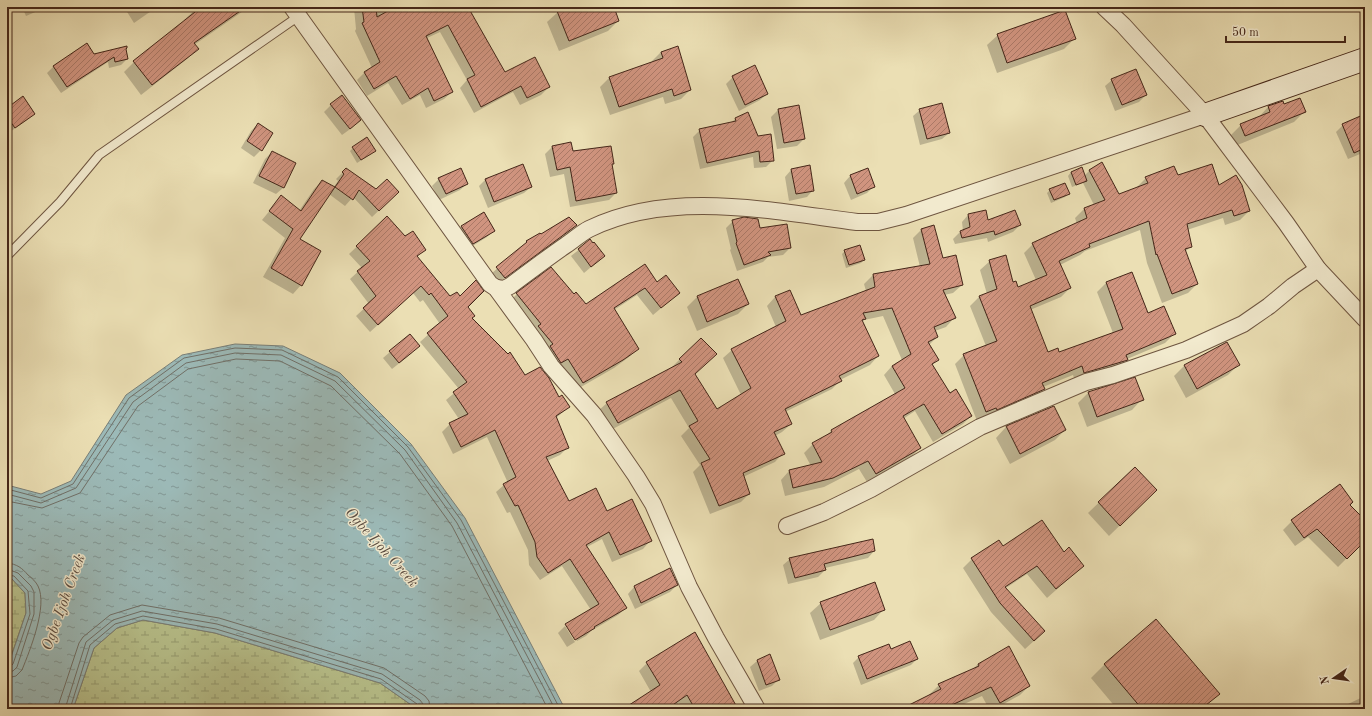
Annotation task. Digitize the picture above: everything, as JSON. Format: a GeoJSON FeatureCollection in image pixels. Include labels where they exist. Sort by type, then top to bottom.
{"type":"FeatureCollection","features":[{"type":"Feature","properties":{"kind":"street"},"geometry":{"type":"LineString","coordinates":[[1104,7],[1123,25],[1205,115],[1318,269],[1365,319]]}},
{"type":"Feature","properties":{"kind":"street"},"geometry":{"type":"LineString","coordinates":[[295,12],[490,284],[496,288],[551,366],[594,415],[636,476],[652,504],[689,587],[716,638],[757,709]]}},
{"type":"Feature","properties":{"kind":"street"},"geometry":{"type":"LineString","coordinates":[[496,288],[504,289],[510,286],[588,230],[625,216],[667,207],[695,205],[732,207],[857,222],[878,222],[946,202],[1205,115],[1365,59]]}},
{"type":"Feature","properties":{"kind":"street"},"geometry":{"type":"LineString","coordinates":[[787,526],[824,512],[871,489],[980,427],[1086,382],[1113,375],[1186,350],[1243,324],[1318,269]]}},
{"type":"Feature","properties":{"kind":"lane"},"geometry":{"type":"LineString","coordinates":[[7,256],[60,202],[99,155],[295,12]]}},
{"type":"Feature","properties":{"kind":"green space"},"geometry":{"type":"Polygon","coordinates":[[[7,578],[12,579],[25,593],[26,613],[7,668],[7,578]]]}},
{"type":"Feature","properties":{"kind":"green space"},"geometry":{"type":"Polygon","coordinates":[[[143,620],[215,633],[380,683],[417,709],[73,709],[94,648],[117,628],[143,620]]]}},
{"type":"Feature","properties":{"kind":"water","name":"Ogbe Ijoh Creek"},"geometry":{"type":"Polygon","coordinates":[[[235,344],[283,346],[340,373],[411,444],[465,518],[565,709],[417,709],[380,683],[215,633],[143,620],[117,628],[94,648],[73,709],[7,709],[7,669],[26,613],[25,593],[12,579],[7,578],[7,485],[41,494],[71,481],[126,395],[182,355],[235,344]]]}},
{"type":"Feature","properties":{"kind":"building"},"geometry":{"type":"Polygon","coordinates":[[[192,7],[246,7],[194,43],[199,49],[152,85],[133,61],[195,12],[192,7]]]}},
{"type":"Feature","properties":{"kind":"building"},"geometry":{"type":"Polygon","coordinates":[[[362,7],[376,7],[377,17],[395,7],[468,7],[505,72],[535,57],[550,87],[527,98],[521,86],[481,107],[467,79],[475,75],[448,25],[426,36],[453,92],[434,101],[428,88],[410,99],[396,76],[374,89],[364,72],[380,62],[362,23],[364,22],[362,7]]]}},
{"type":"Feature","properties":{"kind":"building"},"geometry":{"type":"Polygon","coordinates":[[[568,7],[614,7],[619,21],[569,41],[557,11],[568,7]]]}},
{"type":"Feature","properties":{"kind":"building"},"geometry":{"type":"Polygon","coordinates":[[[1065,10],[1076,39],[1007,63],[997,34],[1065,10]]]}},
{"type":"Feature","properties":{"kind":"building"},"geometry":{"type":"Polygon","coordinates":[[[87,43],[94,54],[127,46],[126,49],[128,59],[115,62],[114,57],[67,87],[53,66],[87,43]]]}},
{"type":"Feature","properties":{"kind":"building"},"geometry":{"type":"Polygon","coordinates":[[[678,46],[691,90],[674,96],[672,89],[619,107],[609,77],[663,58],[661,52],[678,46]]]}},
{"type":"Feature","properties":{"kind":"building"},"geometry":{"type":"Polygon","coordinates":[[[755,65],[768,94],[745,105],[732,76],[755,65]]]}},
{"type":"Feature","properties":{"kind":"building"},"geometry":{"type":"Polygon","coordinates":[[[1136,69],[1147,95],[1122,105],[1111,79],[1136,69]]]}},
{"type":"Feature","properties":{"kind":"building"},"geometry":{"type":"Polygon","coordinates":[[[342,95],[361,120],[350,129],[330,104],[342,95]]]}},
{"type":"Feature","properties":{"kind":"building"},"geometry":{"type":"Polygon","coordinates":[[[23,96],[35,114],[15,128],[7,117],[7,108],[23,96]]]}},
{"type":"Feature","properties":{"kind":"building"},"geometry":{"type":"Polygon","coordinates":[[[1300,98],[1306,112],[1245,136],[1240,124],[1270,112],[1268,106],[1283,101],[1284,104],[1300,98]]]}},
{"type":"Feature","properties":{"kind":"building"},"geometry":{"type":"Polygon","coordinates":[[[942,103],[950,133],[927,139],[919,109],[942,103]]]}},
{"type":"Feature","properties":{"kind":"building"},"geometry":{"type":"Polygon","coordinates":[[[799,105],[805,139],[784,143],[778,109],[799,105]]]}},
{"type":"Feature","properties":{"kind":"building"},"geometry":{"type":"Polygon","coordinates":[[[748,112],[758,136],[771,134],[774,161],[760,162],[759,151],[707,163],[699,129],[736,121],[735,118],[748,112]]]}},
{"type":"Feature","properties":{"kind":"building"},"geometry":{"type":"Polygon","coordinates":[[[1365,114],[1365,148],[1354,153],[1342,124],[1365,114]]]}},
{"type":"Feature","properties":{"kind":"building"},"geometry":{"type":"Polygon","coordinates":[[[258,123],[273,133],[262,151],[247,141],[258,123]]]}},
{"type":"Feature","properties":{"kind":"building"},"geometry":{"type":"Polygon","coordinates":[[[367,137],[376,151],[361,160],[352,147],[367,137]]]}},
{"type":"Feature","properties":{"kind":"building"},"geometry":{"type":"Polygon","coordinates":[[[571,142],[573,151],[611,146],[614,164],[612,164],[617,193],[576,201],[570,167],[557,170],[552,146],[571,142]]]}},
{"type":"Feature","properties":{"kind":"building"},"geometry":{"type":"Polygon","coordinates":[[[272,151],[296,163],[284,188],[259,176],[272,151]]]}},
{"type":"Feature","properties":{"kind":"building"},"geometry":{"type":"Polygon","coordinates":[[[1102,162],[1119,194],[1148,183],[1145,177],[1174,166],[1178,175],[1212,164],[1219,185],[1236,175],[1242,185],[1250,211],[1234,216],[1232,210],[1187,224],[1192,247],[1185,249],[1198,284],[1172,294],[1157,254],[1156,255],[1149,221],[1089,244],[1090,247],[1059,261],[1071,288],[1030,306],[1048,352],[1058,348],[1059,352],[1123,329],[1106,282],[1132,272],[1148,313],[1164,306],[1176,334],[1126,355],[1128,360],[1084,373],[1082,366],[1042,383],[1045,389],[997,410],[996,408],[986,412],[963,354],[997,341],[979,296],[997,289],[989,260],[1006,255],[1013,282],[1016,281],[1018,287],[1047,275],[1032,243],[1087,218],[1084,208],[1105,200],[1089,170],[1102,162]]]}},
{"type":"Feature","properties":{"kind":"building"},"geometry":{"type":"Polygon","coordinates":[[[523,164],[532,187],[494,202],[485,179],[523,164]]]}},
{"type":"Feature","properties":{"kind":"building"},"geometry":{"type":"Polygon","coordinates":[[[810,165],[814,191],[796,194],[791,169],[810,165]]]}},
{"type":"Feature","properties":{"kind":"building"},"geometry":{"type":"Polygon","coordinates":[[[1082,167],[1087,181],[1076,185],[1071,172],[1082,167]]]}},
{"type":"Feature","properties":{"kind":"building"},"geometry":{"type":"Polygon","coordinates":[[[346,168],[376,189],[387,179],[399,192],[379,211],[359,190],[353,200],[335,187],[344,174],[342,172],[346,168]]]}},
{"type":"Feature","properties":{"kind":"building"},"geometry":{"type":"Polygon","coordinates":[[[461,168],[468,184],[446,194],[438,178],[461,168]]]}},
{"type":"Feature","properties":{"kind":"building"},"geometry":{"type":"Polygon","coordinates":[[[868,168],[875,187],[857,194],[850,175],[868,168]]]}},
{"type":"Feature","properties":{"kind":"building"},"geometry":{"type":"Polygon","coordinates":[[[322,180],[335,187],[300,239],[321,251],[302,286],[271,268],[293,229],[269,211],[281,195],[301,211],[322,180]]]}},
{"type":"Feature","properties":{"kind":"building"},"geometry":{"type":"Polygon","coordinates":[[[1065,183],[1070,194],[1054,200],[1049,189],[1065,183]]]}},
{"type":"Feature","properties":{"kind":"building"},"geometry":{"type":"Polygon","coordinates":[[[986,210],[988,220],[1015,210],[1021,225],[995,235],[994,231],[962,238],[960,231],[970,227],[968,214],[986,210]]]}},
{"type":"Feature","properties":{"kind":"building"},"geometry":{"type":"Polygon","coordinates":[[[484,212],[495,231],[473,244],[461,226],[484,212]]]}},
{"type":"Feature","properties":{"kind":"building"},"geometry":{"type":"Polygon","coordinates":[[[387,216],[405,236],[413,231],[426,250],[417,256],[450,296],[457,292],[460,296],[476,280],[484,291],[468,307],[475,316],[472,318],[508,354],[510,352],[525,375],[540,367],[549,378],[559,397],[562,395],[570,407],[556,416],[569,448],[546,457],[569,501],[596,488],[607,511],[632,499],[652,541],[620,555],[609,532],[586,545],[627,608],[575,640],[565,624],[599,604],[570,559],[548,573],[537,557],[535,542],[518,505],[515,506],[503,484],[516,477],[495,430],[461,447],[449,423],[468,414],[453,392],[467,382],[427,333],[448,316],[431,293],[429,295],[421,286],[378,325],[363,308],[376,296],[357,271],[370,261],[356,246],[387,216]]]}},
{"type":"Feature","properties":{"kind":"building"},"geometry":{"type":"Polygon","coordinates":[[[569,217],[577,225],[505,278],[496,267],[527,242],[526,241],[569,217]]]}},
{"type":"Feature","properties":{"kind":"building"},"geometry":{"type":"Polygon","coordinates":[[[744,217],[758,219],[760,228],[787,224],[791,248],[768,252],[771,255],[744,265],[736,243],[732,220],[744,217]]]}},
{"type":"Feature","properties":{"kind":"building"},"geometry":{"type":"Polygon","coordinates":[[[934,225],[943,258],[956,255],[963,285],[943,290],[956,318],[934,327],[938,337],[928,342],[939,360],[932,364],[950,393],[956,389],[972,416],[942,434],[924,404],[903,416],[921,448],[876,474],[868,461],[833,478],[793,488],[789,470],[822,462],[812,443],[832,432],[831,430],[905,388],[892,366],[911,354],[892,308],[863,313],[866,319],[862,320],[879,356],[839,376],[842,381],[785,409],[792,424],[774,432],[785,454],[743,473],[750,494],[719,506],[701,463],[710,459],[689,426],[698,421],[680,390],[618,423],[606,402],[682,362],[679,359],[701,338],[717,354],[695,374],[717,409],[751,388],[731,349],[786,321],[775,296],[790,290],[801,315],[875,287],[873,274],[930,264],[921,229],[934,225]]]}},
{"type":"Feature","properties":{"kind":"building"},"geometry":{"type":"Polygon","coordinates":[[[590,239],[605,256],[591,267],[578,249],[590,239]]]}},
{"type":"Feature","properties":{"kind":"building"},"geometry":{"type":"Polygon","coordinates":[[[860,245],[865,260],[849,265],[844,250],[860,245]]]}},
{"type":"Feature","properties":{"kind":"building"},"geometry":{"type":"Polygon","coordinates":[[[645,264],[657,282],[666,275],[680,293],[661,308],[645,288],[614,308],[639,349],[583,383],[568,359],[561,363],[550,346],[553,344],[538,326],[541,324],[516,293],[551,267],[574,294],[576,292],[586,304],[645,264]]]}},
{"type":"Feature","properties":{"kind":"building"},"geometry":{"type":"Polygon","coordinates":[[[738,279],[749,304],[707,322],[697,296],[738,279]]]}},
{"type":"Feature","properties":{"kind":"building"},"geometry":{"type":"Polygon","coordinates":[[[410,334],[420,346],[399,363],[389,351],[410,334]]]}},
{"type":"Feature","properties":{"kind":"building"},"geometry":{"type":"Polygon","coordinates":[[[1227,342],[1240,365],[1197,389],[1184,365],[1227,342]]]}},
{"type":"Feature","properties":{"kind":"building"},"geometry":{"type":"Polygon","coordinates":[[[1135,377],[1144,400],[1097,417],[1088,392],[1135,377]]]}},
{"type":"Feature","properties":{"kind":"building"},"geometry":{"type":"Polygon","coordinates":[[[1054,406],[1066,430],[1020,454],[1006,426],[1054,406]]]}},
{"type":"Feature","properties":{"kind":"building"},"geometry":{"type":"Polygon","coordinates":[[[1135,467],[1157,490],[1120,526],[1098,502],[1135,467]]]}},
{"type":"Feature","properties":{"kind":"building"},"geometry":{"type":"Polygon","coordinates":[[[1340,484],[1353,502],[1350,505],[1365,520],[1365,541],[1347,559],[1317,529],[1304,538],[1291,520],[1340,484]]]}},
{"type":"Feature","properties":{"kind":"building"},"geometry":{"type":"Polygon","coordinates":[[[1042,520],[1064,552],[1069,547],[1084,566],[1056,589],[1037,566],[1005,587],[1045,631],[1034,641],[1000,603],[971,558],[999,540],[1003,546],[1042,520]]]}},
{"type":"Feature","properties":{"kind":"building"},"geometry":{"type":"Polygon","coordinates":[[[873,539],[875,551],[824,564],[826,570],[795,578],[789,558],[873,539]]]}},
{"type":"Feature","properties":{"kind":"building"},"geometry":{"type":"Polygon","coordinates":[[[670,568],[678,585],[641,603],[634,586],[670,568]]]}},
{"type":"Feature","properties":{"kind":"building"},"geometry":{"type":"Polygon","coordinates":[[[875,582],[885,610],[830,630],[820,602],[875,582]]]}},
{"type":"Feature","properties":{"kind":"building"},"geometry":{"type":"Polygon","coordinates":[[[1156,619],[1220,694],[1201,709],[1142,709],[1104,664],[1156,619]]]}},
{"type":"Feature","properties":{"kind":"building"},"geometry":{"type":"Polygon","coordinates":[[[695,632],[738,709],[695,709],[687,695],[667,709],[623,709],[660,685],[646,662],[695,632]]]}},
{"type":"Feature","properties":{"kind":"building"},"geometry":{"type":"Polygon","coordinates":[[[910,641],[918,659],[867,679],[858,656],[889,644],[891,649],[910,641]]]}},
{"type":"Feature","properties":{"kind":"building"},"geometry":{"type":"Polygon","coordinates":[[[1009,646],[1030,686],[1000,703],[991,687],[943,709],[901,709],[941,689],[938,684],[979,666],[978,664],[1009,646]]]}},
{"type":"Feature","properties":{"kind":"building"},"geometry":{"type":"Polygon","coordinates":[[[770,654],[780,680],[766,685],[757,660],[770,654]]]}}]}
